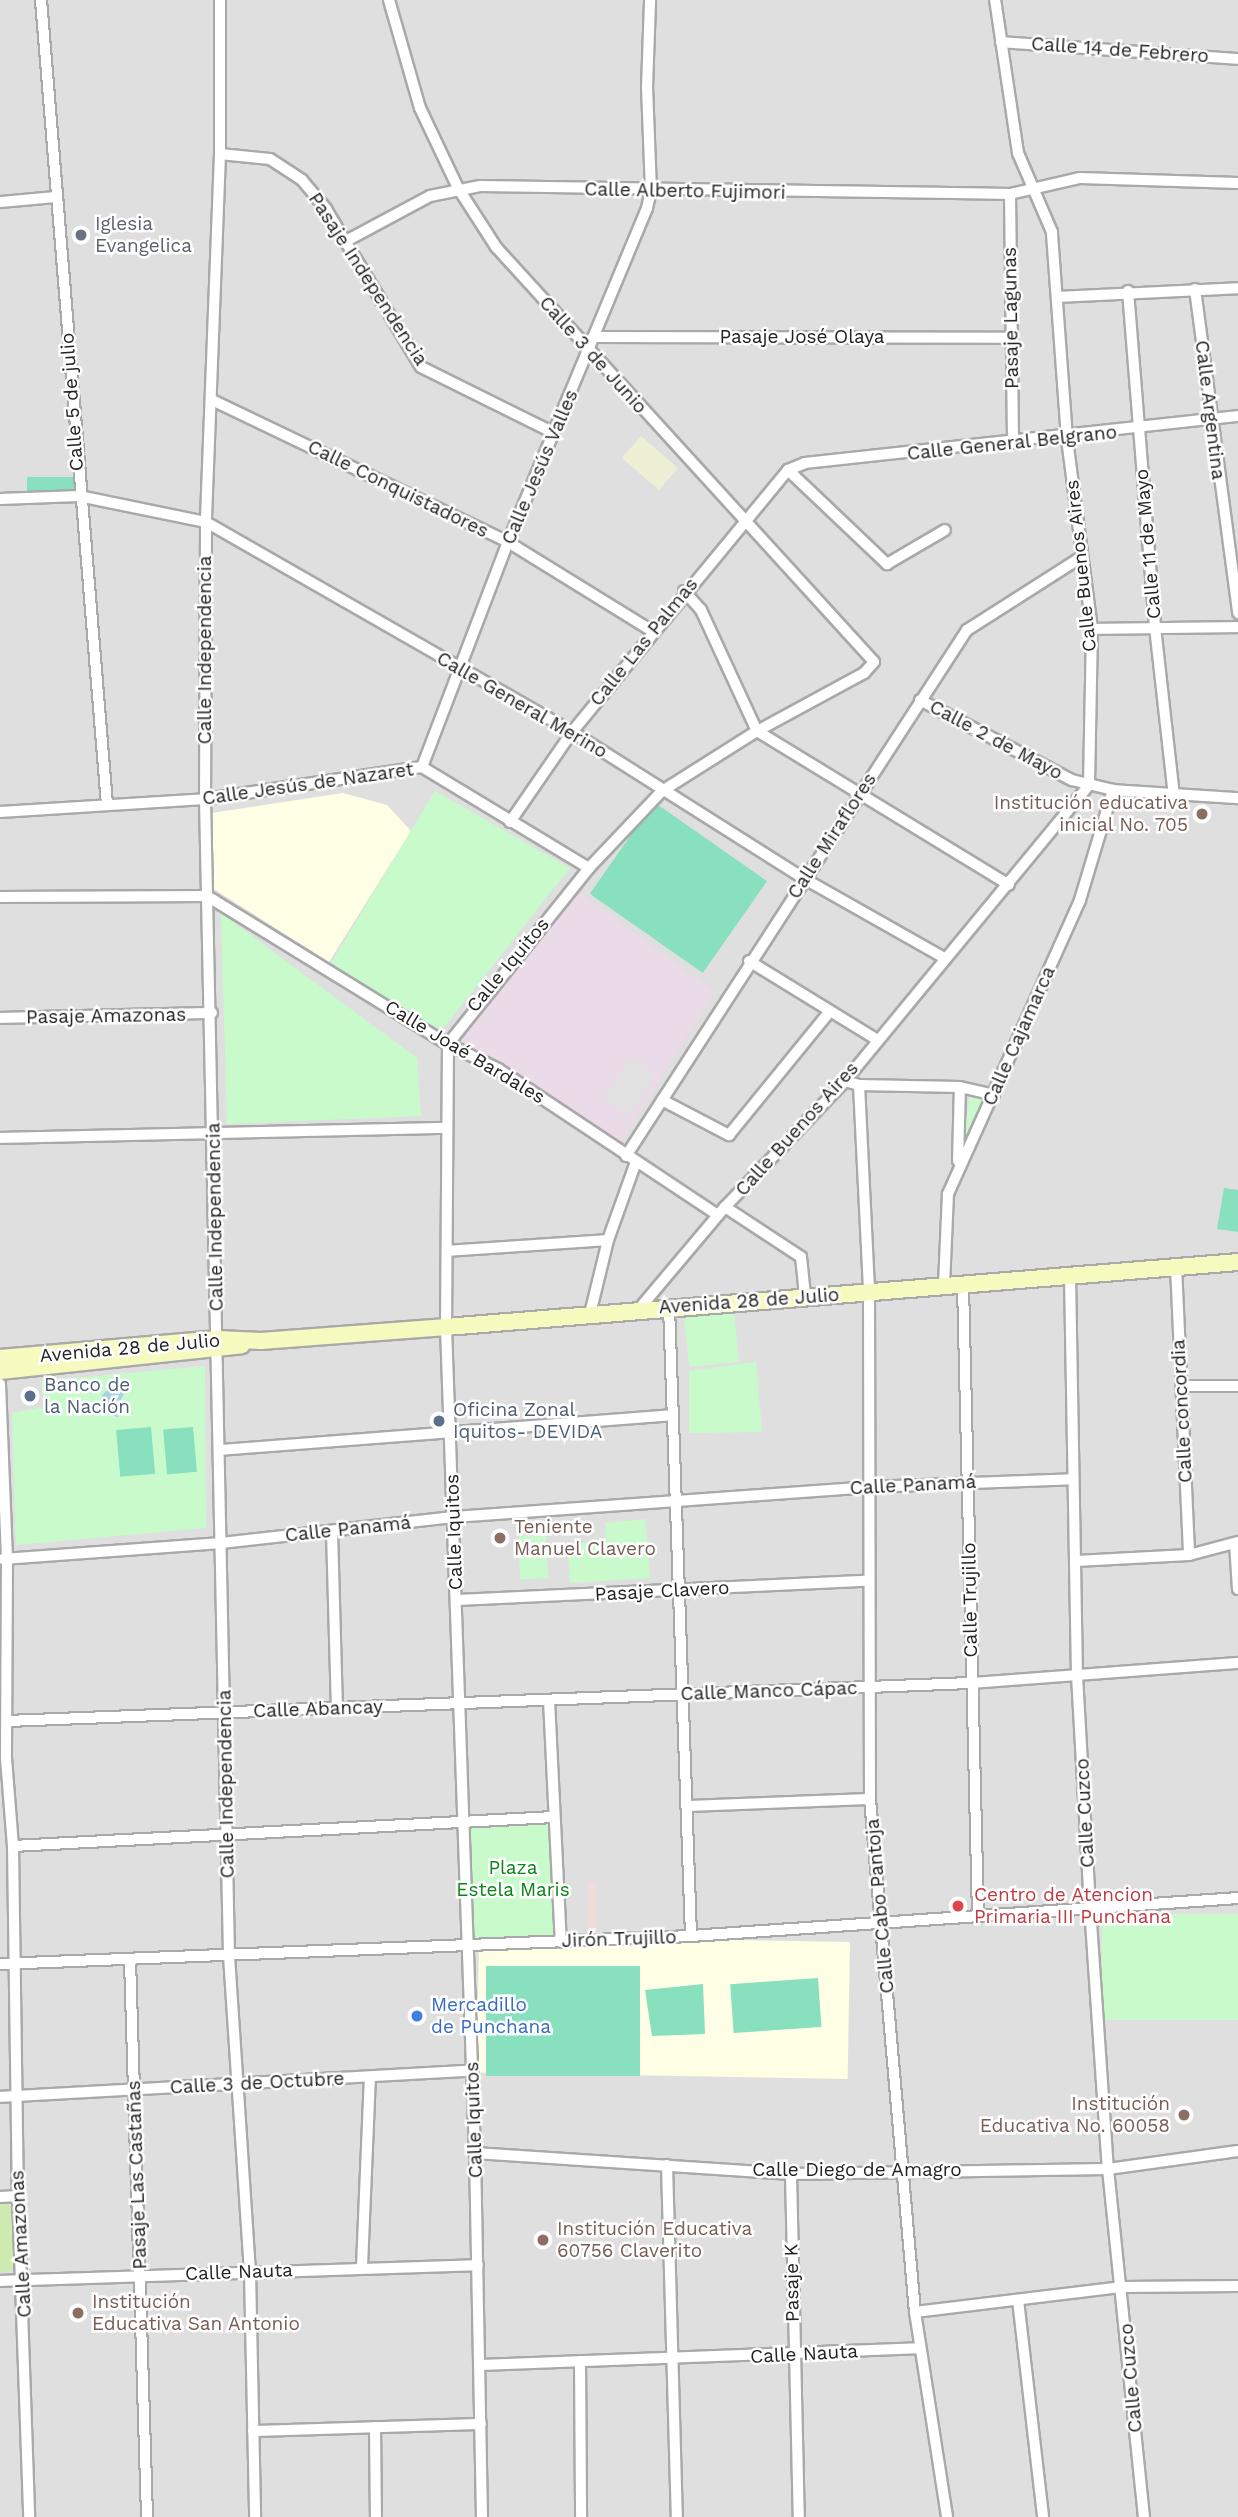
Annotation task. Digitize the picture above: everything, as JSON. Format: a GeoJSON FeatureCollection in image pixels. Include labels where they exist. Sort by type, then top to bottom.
{"type":"FeatureCollection","features":[{"type":"Feature","properties":{"kind":"main road","name":"Avenida 28 de Julio"},"geometry":{"type":"LineString","coordinates":[[0,1358],[117,1354],[669,1306],[1238,1262]]}},
{"type":"Feature","properties":{"kind":"main road","name":"Avenida 28 de Julio"},"geometry":{"type":"LineString","coordinates":[[0,1371],[117,1354]]}},
{"type":"Feature","properties":{"kind":"street","name":"Calle 5 de julio"},"geometry":{"type":"LineString","coordinates":[[41,0],[79,496],[107,804]]}},
{"type":"Feature","properties":{"kind":"street","name":"Calle Independencia"},"geometry":{"type":"LineString","coordinates":[[220,0],[220,154],[206,522],[206,896],[212,1013],[212,1135],[229,1956],[240,2085],[250,2272],[255,2517]]}},
{"type":"Feature","properties":{"kind":"street","name":"Calle 3 de Junio"},"geometry":{"type":"LineString","coordinates":[[389,0],[420,108],[458,188],[496,247],[741,521],[874,662]]}},
{"type":"Feature","properties":{"kind":"street","name":"Calle Jesús Valles"},"geometry":{"type":"LineString","coordinates":[[422,766],[508,542],[589,352],[651,191],[650,0]]}},
{"type":"Feature","properties":{"kind":"street","name":"Calle Buenos Aires"},"geometry":{"type":"LineString","coordinates":[[639,1309],[722,1211],[845,1081],[876,1039],[1009,885],[1089,785],[1092,629],[1080,558],[1052,232],[1018,153],[995,0]]}},
{"type":"Feature","properties":{"kind":"street","name":"Calle 14 de Febrero"},"geometry":{"type":"LineString","coordinates":[[1001,42],[1238,59]]}},
{"type":"Feature","properties":{"kind":"street","name":"Pasaje Independencia"},"geometry":{"type":"LineString","coordinates":[[220,154],[270,159],[290,170],[326,209],[421,367],[554,433]]}},
{"type":"Feature","properties":{"kind":"street","name":"Calle Alberto Fujimori"},"geometry":{"type":"LineString","coordinates":[[346,241],[430,196],[458,188],[1010,194],[1080,178],[1238,183]]}},
{"type":"Feature","properties":{"kind":"street","name":"Pasaje Lagunas"},"geometry":{"type":"LineString","coordinates":[[1010,194],[1013,443]]}},
{"type":"Feature","properties":{"kind":"street"},"geometry":{"type":"LineString","coordinates":[[0,202],[56,197]]}},
{"type":"Feature","properties":{"kind":"street"},"geometry":{"type":"LineString","coordinates":[[1057,297],[1128,291],[1238,288]]}},
{"type":"Feature","properties":{"kind":"street","name":"Calle Argentina"},"geometry":{"type":"LineString","coordinates":[[1195,289],[1238,613]]}},
{"type":"Feature","properties":{"kind":"street","name":"Calle 11 de Mayo"},"geometry":{"type":"LineString","coordinates":[[1128,291],[1155,628],[1174,797]]}},
{"type":"Feature","properties":{"kind":"street","name":"Pasaje José Olaya"},"geometry":{"type":"LineString","coordinates":[[593,337],[1011,338]]}},
{"type":"Feature","properties":{"kind":"street","name":"Calle Conquistadores"},"geometry":{"type":"LineString","coordinates":[[212,400],[508,542],[652,631]]}},
{"type":"Feature","properties":{"kind":"street","name":"Calle General Belgrano"},"geometry":{"type":"LineString","coordinates":[[788,470],[805,463],[1068,438],[1238,416]]}},
{"type":"Feature","properties":{"kind":"street"},"geometry":{"type":"LineString","coordinates":[[788,470],[887,564],[945,530]]}},
{"type":"Feature","properties":{"kind":"street","name":"Calle Las Palmas"},"geometry":{"type":"LineString","coordinates":[[510,822],[572,732],[741,521],[788,470]]}},
{"type":"Feature","properties":{"kind":"street","name":"Calle General Merino"},"geometry":{"type":"LineString","coordinates":[[0,499],[79,496],[206,522],[572,732],[803,878],[946,959]]}},
{"type":"Feature","properties":{"kind":"street","name":"Calle Miraflores"},"geometry":{"type":"LineString","coordinates":[[590,1314],[631,1159],[662,1100],[803,878],[967,630],[1080,558]]}},
{"type":"Feature","properties":{"kind":"street"},"geometry":{"type":"LineString","coordinates":[[684,591],[701,610],[757,731],[858,797],[1009,885]]}},
{"type":"Feature","properties":{"kind":"street"},"geometry":{"type":"LineString","coordinates":[[1092,629],[1238,627]]}},
{"type":"Feature","properties":{"kind":"street","name":"Calle Iquitos"},"geometry":{"type":"LineString","coordinates":[[482,2517],[469,1946],[446,1327],[444,1128],[448,1044],[589,868],[662,791],[757,731],[864,673],[874,662]]}},
{"type":"Feature","properties":{"kind":"street","name":"Calle 2 de Mayo"},"geometry":{"type":"LineString","coordinates":[[920,700],[1089,785],[1174,797],[1238,798]]}},
{"type":"Feature","properties":{"kind":"street","name":"Calle Jesús de Nazaret"},"geometry":{"type":"LineString","coordinates":[[0,811],[205,799],[422,766],[589,868]]}},
{"type":"Feature","properties":{"kind":"street","name":"Calle Cajamarca"},"geometry":{"type":"LineString","coordinates":[[944,1285],[948,1194],[1080,900],[1113,790]]}},
{"type":"Feature","properties":{"kind":"street"},"geometry":{"type":"LineString","coordinates":[[0,897],[206,896]]}},
{"type":"Feature","properties":{"kind":"street","name":"Calle Joaé Bardales"},"geometry":{"type":"LineString","coordinates":[[206,896],[448,1044],[498,1069],[631,1159],[801,1257],[805,1296]]}},
{"type":"Feature","properties":{"kind":"street"},"geometry":{"type":"LineString","coordinates":[[750,961],[876,1039]]}},
{"type":"Feature","properties":{"kind":"street"},"geometry":{"type":"LineString","coordinates":[[662,1100],[729,1135],[830,1011]]}},
{"type":"Feature","properties":{"kind":"street","name":"Pasaje Amazonas"},"geometry":{"type":"LineString","coordinates":[[0,1018],[212,1013]]}},
{"type":"Feature","properties":{"kind":"street"},"geometry":{"type":"LineString","coordinates":[[845,1081],[859,1084],[960,1087],[994,1095]]}},
{"type":"Feature","properties":{"kind":"street","name":"Calle Cabo Pantoja"},"geometry":{"type":"LineString","coordinates":[[859,1084],[869,1292],[866,1581],[870,1799],[905,2171],[915,2312],[947,2517]]}},
{"type":"Feature","properties":{"kind":"street"},"geometry":{"type":"LineString","coordinates":[[958,1167],[960,1087]]}},
{"type":"Feature","properties":{"kind":"street"},"geometry":{"type":"LineString","coordinates":[[0,1138],[444,1128]]}},
{"type":"Feature","properties":{"kind":"street"},"geometry":{"type":"LineString","coordinates":[[447,1251],[608,1240]]}},
{"type":"Feature","properties":{"kind":"street","name":"Calle concordia"},"geometry":{"type":"LineString","coordinates":[[1175,1266],[1189,1555]]}},
{"type":"Feature","properties":{"kind":"street","name":"Calle Cuzco"},"geometry":{"type":"LineString","coordinates":[[1070,1275],[1077,1675],[1090,1907],[1108,2169],[1123,2287],[1144,2517]]}},
{"type":"Feature","properties":{"kind":"street","name":"Calle Trujillo"},"geometry":{"type":"LineString","coordinates":[[963,1284],[978,1915]]}},
{"type":"Feature","properties":{"kind":"street"},"geometry":{"type":"LineString","coordinates":[[669,1306],[691,1936]]}},
{"type":"Feature","properties":{"kind":"street","name":"Calle Amazonas"},"geometry":{"type":"LineString","coordinates":[[0,1384],[7,1721],[3,1758],[13,1846],[18,2196],[24,2280],[29,2517]]}},
{"type":"Feature","properties":{"kind":"street"},"geometry":{"type":"LineString","coordinates":[[1182,1386],[1238,1386]]}},
{"type":"Feature","properties":{"kind":"street"},"geometry":{"type":"LineString","coordinates":[[220,1450],[673,1415]]}},
{"type":"Feature","properties":{"kind":"street","name":"Calle Panamá"},"geometry":{"type":"LineString","coordinates":[[4,1559],[221,1543],[454,1517],[677,1503],[868,1487],[1073,1479]]}},
{"type":"Feature","properties":{"kind":"street"},"geometry":{"type":"LineString","coordinates":[[332,1531],[337,1708]]}},
{"type":"Feature","properties":{"kind":"street"},"geometry":{"type":"LineString","coordinates":[[1076,1561],[1189,1555],[1237,1543],[1238,1590]]}},
{"type":"Feature","properties":{"kind":"street","name":"Pasaje Clavero"},"geometry":{"type":"LineString","coordinates":[[457,1600],[866,1581]]}},
{"type":"Feature","properties":{"kind":"street","name":"Calle Manco Cápac"},"geometry":{"type":"LineString","coordinates":[[461,1704],[972,1683],[1238,1663]]}},
{"type":"Feature","properties":{"kind":"street"},"geometry":{"type":"LineString","coordinates":[[549,1700],[561,1942]]}},
{"type":"Feature","properties":{"kind":"street","name":"Calle Abancay"},"geometry":{"type":"LineString","coordinates":[[7,1721],[461,1704]]}},
{"type":"Feature","properties":{"kind":"street"},"geometry":{"type":"LineString","coordinates":[[687,1806],[870,1799]]}},
{"type":"Feature","properties":{"kind":"street"},"geometry":{"type":"LineString","coordinates":[[13,1846],[554,1817]]}},
{"type":"Feature","properties":{"kind":"street","name":"Jirón Trujillo"},"geometry":{"type":"LineString","coordinates":[[0,1964],[691,1936],[1238,1898]]}},
{"type":"Feature","properties":{"kind":"street","name":"Pasaje Las Castañas"},"geometry":{"type":"LineString","coordinates":[[130,1960],[147,2517]]}},
{"type":"Feature","properties":{"kind":"street","name":"Calle 3 de Octubre"},"geometry":{"type":"LineString","coordinates":[[0,2097],[472,2071]]}},
{"type":"Feature","properties":{"kind":"street"},"geometry":{"type":"LineString","coordinates":[[362,2266],[370,2078]]}},
{"type":"Feature","properties":{"kind":"street","name":"Calle Diego de Amagro"},"geometry":{"type":"LineString","coordinates":[[475,2153],[791,2174],[1108,2169],[1238,2151]]}},
{"type":"Feature","properties":{"kind":"street"},"geometry":{"type":"LineString","coordinates":[[667,2165],[677,2517]]}},
{"type":"Feature","properties":{"kind":"street","name":"Pasaje K"},"geometry":{"type":"LineString","coordinates":[[791,2174],[793,2354],[799,2517]]}},
{"type":"Feature","properties":{"kind":"street"},"geometry":{"type":"LineString","coordinates":[[0,2197],[18,2196]]}},
{"type":"Feature","properties":{"kind":"street","name":"Calle Nauta"},"geometry":{"type":"LineString","coordinates":[[0,2281],[362,2266],[478,2265]]}},
{"type":"Feature","properties":{"kind":"street"},"geometry":{"type":"LineString","coordinates":[[915,2312],[1123,2287],[1238,2286]]}},
{"type":"Feature","properties":{"kind":"street"},"geometry":{"type":"LineString","coordinates":[[1018,2300],[1043,2517]]}},
{"type":"Feature","properties":{"kind":"street","name":"Calle Nauta"},"geometry":{"type":"LineString","coordinates":[[479,2365],[674,2361],[920,2348]]}},
{"type":"Feature","properties":{"kind":"street"},"geometry":{"type":"LineString","coordinates":[[580,2361],[582,2517]]}},
{"type":"Feature","properties":{"kind":"street"},"geometry":{"type":"LineString","coordinates":[[253,2431],[481,2424]]}},
{"type":"Feature","properties":{"kind":"street"},"geometry":{"type":"LineString","coordinates":[[375,2427],[376,2517]]}},
{"type":"Feature","properties":{"kind":"shaded area"},"geometry":{"type":"Polygon","coordinates":[[[0,0],[1238,0],[1238,2517],[0,2517],[0,0]]]}},
{"type":"Feature","properties":{"kind":"shaded area"},"geometry":{"type":"Polygon","coordinates":[[[641,436],[678,468],[659,490],[622,458],[641,436]]]}},
{"type":"Feature","properties":{"kind":"shaded area"},"geometry":{"type":"Polygon","coordinates":[[[343,793],[387,805],[411,831],[329,962],[209,886],[211,813],[343,793]]]}},
{"type":"Feature","properties":{"kind":"shaded area"},"geometry":{"type":"Polygon","coordinates":[[[577,891],[714,992],[622,1141],[457,1037],[577,891]]]}},
{"type":"Feature","properties":{"kind":"shaded area"},"geometry":{"type":"Polygon","coordinates":[[[629,1058],[655,1074],[630,1115],[604,1099],[629,1058]]]}},
{"type":"Feature","properties":{"kind":"shaded area"},"geometry":{"type":"Polygon","coordinates":[[[588,1883],[596,1883],[596,1928],[588,1928],[588,1883]]]}},
{"type":"Feature","properties":{"kind":"shaded area"},"geometry":{"type":"Polygon","coordinates":[[[479,1936],[850,1942],[848,2079],[477,2073],[479,1936]]]}},
{"type":"Feature","properties":{"kind":"green space"},"geometry":{"type":"Polygon","coordinates":[[[27,477],[75,477],[75,495],[27,495],[27,477]]]}},
{"type":"Feature","properties":{"kind":"green space"},"geometry":{"type":"Polygon","coordinates":[[[435,791],[570,868],[441,1031],[331,963],[435,791]]]}},
{"type":"Feature","properties":{"kind":"green space"},"geometry":{"type":"Polygon","coordinates":[[[654,802],[767,881],[703,973],[590,894],[654,802]]]}},
{"type":"Feature","properties":{"kind":"green space"},"geometry":{"type":"Polygon","coordinates":[[[221,913],[417,1058],[421,1116],[227,1124],[221,913]]]}},
{"type":"Feature","properties":{"kind":"green space"},"geometry":{"type":"Polygon","coordinates":[[[970,1095],[985,1100],[964,1140],[970,1095]]]}},
{"type":"Feature","properties":{"kind":"green space"},"geometry":{"type":"Polygon","coordinates":[[[1224,1188],[1238,1190],[1238,1232],[1217,1229],[1224,1188]]]}},
{"type":"Feature","properties":{"kind":"green space"},"geometry":{"type":"Polygon","coordinates":[[[734,1313],[739,1362],[689,1367],[684,1318],[734,1313]]]}},
{"type":"Feature","properties":{"kind":"green space"},"geometry":{"type":"Polygon","coordinates":[[[756,1362],[762,1432],[689,1433],[689,1371],[756,1362]]]}},
{"type":"Feature","properties":{"kind":"green space"},"geometry":{"type":"Polygon","coordinates":[[[205,1366],[206,1528],[16,1545],[12,1413],[44,1407],[41,1381],[205,1366]]]}},
{"type":"Feature","properties":{"kind":"green space"},"geometry":{"type":"Polygon","coordinates":[[[151,1427],[155,1474],[120,1477],[116,1430],[151,1427]]]}},
{"type":"Feature","properties":{"kind":"green space"},"geometry":{"type":"Polygon","coordinates":[[[193,1427],[197,1472],[167,1474],[163,1430],[193,1427]]]}},
{"type":"Feature","properties":{"kind":"green space"},"geometry":{"type":"Polygon","coordinates":[[[645,1519],[650,1578],[570,1583],[567,1544],[606,1541],[605,1523],[645,1519]]]}},
{"type":"Feature","properties":{"kind":"green space"},"geometry":{"type":"Polygon","coordinates":[[[546,1535],[548,1578],[520,1579],[518,1536],[546,1535]]]}},
{"type":"Feature","properties":{"kind":"green space","name":"Plaza Estela Maris"},"geometry":{"type":"Polygon","coordinates":[[[551,1813],[555,1936],[474,1939],[470,1816],[551,1813]]]}},
{"type":"Feature","properties":{"kind":"green space"},"geometry":{"type":"Polygon","coordinates":[[[1102,1914],[1238,1914],[1238,2020],[1102,2020],[1102,1914]]]}},
{"type":"Feature","properties":{"kind":"green space"},"geometry":{"type":"Polygon","coordinates":[[[486,1966],[640,1966],[640,2076],[486,2076],[486,1966]]]}},
{"type":"Feature","properties":{"kind":"green space"},"geometry":{"type":"Polygon","coordinates":[[[818,1978],[821,2027],[734,2033],[730,1984],[818,1978]]]}},
{"type":"Feature","properties":{"kind":"green space"},"geometry":{"type":"Polygon","coordinates":[[[703,1984],[705,2034],[652,2036],[645,1990],[703,1984]]]}},
{"type":"Feature","properties":{"kind":"green space"},"geometry":{"type":"Polygon","coordinates":[[[0,2201],[12,2206],[15,2268],[6,2272],[0,2272],[0,2201]]]}},
{"type":"Feature","properties":{"kind":"water"},"geometry":{"type":"Polygon","coordinates":[[[111,1386],[122,1386],[125,1392],[120,1401],[122,1415],[117,1417],[104,1412],[102,1395],[111,1386]]]}},
{"type":"Feature","properties":{"kind":"place","name":"Iglesia Evangelica"},"geometry":{"type":"Point","coordinates":[81,235]}},
{"type":"Feature","properties":{"kind":"place","name":"Institución educativa inicial No. 705"},"geometry":{"type":"Point","coordinates":[1202,814]}},
{"type":"Feature","properties":{"kind":"place","name":"Banco de la Nación"},"geometry":{"type":"Point","coordinates":[30,1396]}},
{"type":"Feature","properties":{"kind":"place","name":"Oficina Zonal Iquitos- DEVIDA"},"geometry":{"type":"Point","coordinates":[439,1421]}},
{"type":"Feature","properties":{"kind":"place","name":"Teniente Manuel Clavero"},"geometry":{"type":"Point","coordinates":[500,1538]}},
{"type":"Feature","properties":{"kind":"place","name":"Centro de Atencion Primaria III Punchana"},"geometry":{"type":"Point","coordinates":[958,1906]}},
{"type":"Feature","properties":{"kind":"place","name":"Mercadillo de Punchana"},"geometry":{"type":"Point","coordinates":[417,2016]}},
{"type":"Feature","properties":{"kind":"place","name":"Institución Educativa No. 60058"},"geometry":{"type":"Point","coordinates":[1184,2115]}},
{"type":"Feature","properties":{"kind":"place","name":"Institución Educativa 60756 Claverito"},"geometry":{"type":"Point","coordinates":[543,2240]}},
{"type":"Feature","properties":{"kind":"place","name":"Institución Educativa San Antonio"},"geometry":{"type":"Point","coordinates":[78,2313]}}]}
